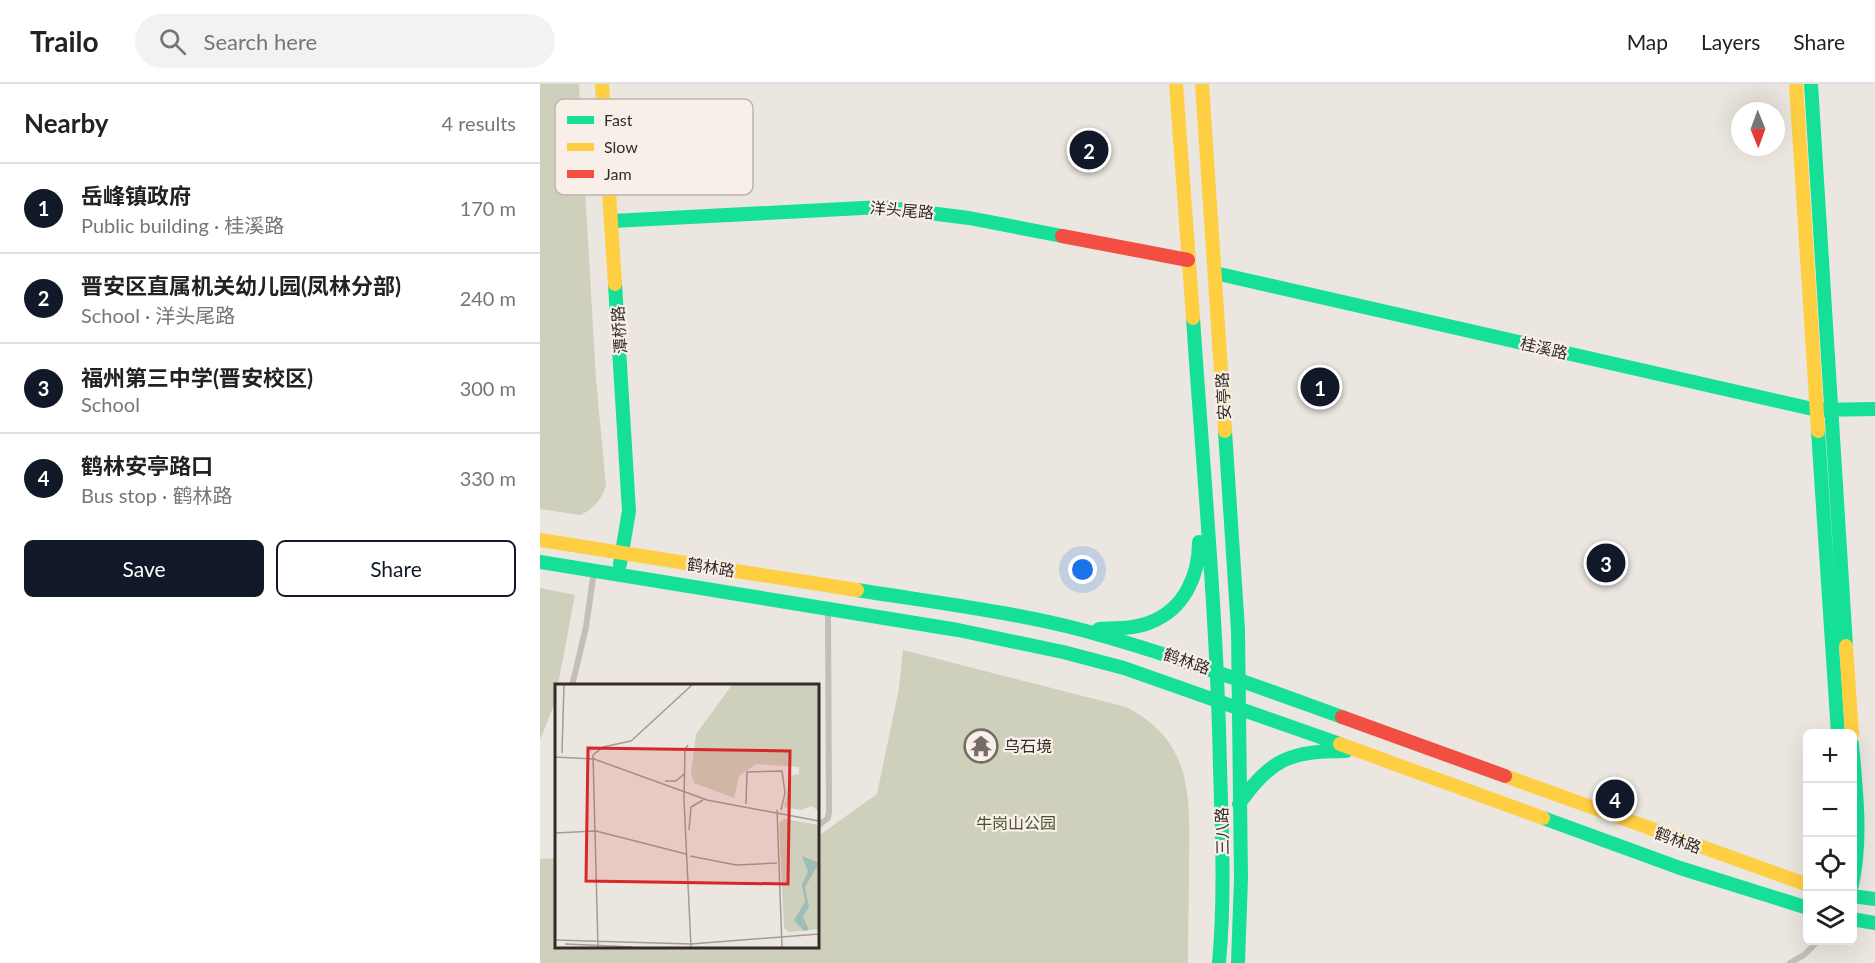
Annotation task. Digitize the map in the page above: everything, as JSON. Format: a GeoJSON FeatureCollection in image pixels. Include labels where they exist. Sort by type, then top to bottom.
{"type":"FeatureCollection","features":[{"type":"Feature","properties":{"kind":"main road","name":"潭桥路"},"geometry":{"type":"LineString","coordinates":[[602,84],[603,99]]}},
{"type":"Feature","properties":{"kind":"main road","name":"安亭路"},"geometry":{"type":"LineString","coordinates":[[1176,84],[1218,672],[1218,700]]}},
{"type":"Feature","properties":{"kind":"main road","name":"安亭路"},"geometry":{"type":"LineString","coordinates":[[1203,84],[1238,630],[1238,707]]}},
{"type":"Feature","properties":{"kind":"main road"},"geometry":{"type":"LineString","coordinates":[[1796,84],[1852,729]]}},
{"type":"Feature","properties":{"kind":"main road"},"geometry":{"type":"LineString","coordinates":[[1811,84],[1838,729]]}},
{"type":"Feature","properties":{"kind":"main road","name":"潭桥路"},"geometry":{"type":"LineString","coordinates":[[610,195],[629,511],[619,575]]}},
{"type":"Feature","properties":{"kind":"main road","name":"洋头尾路"},"geometry":{"type":"LineString","coordinates":[[612,221],[882,207],[969,218],[1188,260]]}},
{"type":"Feature","properties":{"kind":"main road","name":"桂溪路"},"geometry":{"type":"LineString","coordinates":[[1215,273],[1824,411],[1875,409]]}},
{"type":"Feature","properties":{"kind":"main road"},"geometry":{"type":"LineString","coordinates":[[1081,630],[1118,628],[1152,621],[1175,605],[1186,592],[1200,558],[1195,453],[1201,430]]}},
{"type":"Feature","properties":{"kind":"main road","name":"鹤林路"},"geometry":{"type":"LineString","coordinates":[[540,540],[1020,616],[1081,630],[1173,656],[1803,883]]}},
{"type":"Feature","properties":{"kind":"main road","name":"鹤林路"},"geometry":{"type":"LineString","coordinates":[[540,562],[958,630],[1063,652],[1133,671],[1680,868],[1803,906]]}},
{"type":"Feature","properties":{"kind":"main road","name":"三八路"},"geometry":{"type":"LineString","coordinates":[[1218,700],[1223,870],[1219,963]]}},
{"type":"Feature","properties":{"kind":"main road","name":"三八路"},"geometry":{"type":"LineString","coordinates":[[1238,707],[1241,898],[1238,963]]}},
{"type":"Feature","properties":{"kind":"main road"},"geometry":{"type":"LineString","coordinates":[[1239,804],[1255,780],[1290,756],[1333,751],[1363,753]]}},
{"type":"Feature","properties":{"kind":"main road"},"geometry":{"type":"LineString","coordinates":[[1854,783],[1857,837]]}},
{"type":"Feature","properties":{"kind":"main road"},"geometry":{"type":"LineString","coordinates":[[1857,837],[1857,861]]}},
{"type":"Feature","properties":{"kind":"main road"},"geometry":{"type":"LineString","coordinates":[[1857,897],[1875,899]]}},
{"type":"Feature","properties":{"kind":"main road"},"geometry":{"type":"LineString","coordinates":[[1857,920],[1875,923]]}},
{"type":"Feature","properties":{"kind":"lane"},"geometry":{"type":"LineString","coordinates":[[572,684],[594,571]]}},
{"type":"Feature","properties":{"kind":"lane"},"geometry":{"type":"LineString","coordinates":[[819,825],[828,818],[829,811],[828,609]]}},
{"type":"Feature","properties":{"kind":"lane"},"geometry":{"type":"LineString","coordinates":[[1790,963],[1804,955],[1814,945]]}},
{"type":"Feature","properties":{"kind":"green space"},"geometry":{"type":"Polygon","coordinates":[[[540,84],[579,84],[580,99],[555,99],[555,195],[585,195],[596,379],[606,486],[596,504],[580,515],[540,509],[540,84]]]}},
{"type":"Feature","properties":{"kind":"green space"},"geometry":{"type":"Polygon","coordinates":[[[540,588],[575,595],[558,684],[555,684],[555,702],[540,740],[540,588]]]}},
{"type":"Feature","properties":{"kind":"green space","name":"牛岗山公园"},"geometry":{"type":"Polygon","coordinates":[[[903,650],[1126,707],[1148,721],[1164,736],[1176,754],[1183,772],[1187,793],[1189,815],[1188,963],[540,963],[540,859],[555,858],[555,948],[819,948],[819,835],[877,794],[899,688],[903,650]]]}},
{"type":"Feature","properties":{"kind":"traffic: fast"},"geometry":{"type":"LineString","coordinates":[[1811,84],[1846,646]]}},
{"type":"Feature","properties":{"kind":"traffic: fast"},"geometry":{"type":"LineString","coordinates":[[612,221],[882,207],[969,218],[1062,236]]}},
{"type":"Feature","properties":{"kind":"traffic: fast"},"geometry":{"type":"LineString","coordinates":[[1215,273],[1817,410],[1875,409]]}},
{"type":"Feature","properties":{"kind":"traffic: fast"},"geometry":{"type":"LineString","coordinates":[[615,284],[629,511],[620,564]]}},
{"type":"Feature","properties":{"kind":"traffic: fast"},"geometry":{"type":"LineString","coordinates":[[1193,318],[1213,599],[1218,711],[1222,866],[1219,963]]}},
{"type":"Feature","properties":{"kind":"traffic: fast"},"geometry":{"type":"LineString","coordinates":[[1225,431],[1238,630],[1241,878],[1238,963]]}},
{"type":"Feature","properties":{"kind":"traffic: fast"},"geometry":{"type":"LineString","coordinates":[[1818,431],[1838,729]]}},
{"type":"Feature","properties":{"kind":"traffic: fast"},"geometry":{"type":"LineString","coordinates":[[1099,629],[1139,626],[1163,616],[1172,609],[1181,600],[1193,579],[1199,542]]}},
{"type":"Feature","properties":{"kind":"traffic: fast"},"geometry":{"type":"LineString","coordinates":[[540,562],[958,630],[1063,652],[1124,668],[1340,744]]}},
{"type":"Feature","properties":{"kind":"traffic: fast"},"geometry":{"type":"LineString","coordinates":[[857,590],[998,612],[1082,630],[1181,660],[1342,717]]}},
{"type":"Feature","properties":{"kind":"traffic: fast"},"geometry":{"type":"LineString","coordinates":[[1239,804],[1262,776],[1284,760],[1310,753],[1346,751]]}},
{"type":"Feature","properties":{"kind":"traffic: fast"},"geometry":{"type":"LineString","coordinates":[[1855,783],[1857,837]]}},
{"type":"Feature","properties":{"kind":"traffic: fast"},"geometry":{"type":"LineString","coordinates":[[1543,818],[1680,868],[1803,906]]}},
{"type":"Feature","properties":{"kind":"traffic: fast"},"geometry":{"type":"LineString","coordinates":[[1857,897],[1875,899]]}},
{"type":"Feature","properties":{"kind":"traffic: fast"},"geometry":{"type":"LineString","coordinates":[[1857,920],[1875,923]]}},
{"type":"Feature","properties":{"kind":"traffic: slow"},"geometry":{"type":"LineString","coordinates":[[602,84],[603,99]]}},
{"type":"Feature","properties":{"kind":"traffic: slow"},"geometry":{"type":"LineString","coordinates":[[1176,84],[1193,318]]}},
{"type":"Feature","properties":{"kind":"traffic: slow"},"geometry":{"type":"LineString","coordinates":[[1202,84],[1225,431]]}},
{"type":"Feature","properties":{"kind":"traffic: slow"},"geometry":{"type":"LineString","coordinates":[[1796,84],[1818,431]]}},
{"type":"Feature","properties":{"kind":"traffic: slow"},"geometry":{"type":"LineString","coordinates":[[609,195],[615,284]]}},
{"type":"Feature","properties":{"kind":"traffic: slow"},"geometry":{"type":"LineString","coordinates":[[540,540],[857,590]]}},
{"type":"Feature","properties":{"kind":"traffic: slow"},"geometry":{"type":"LineString","coordinates":[[1846,646],[1852,729]]}},
{"type":"Feature","properties":{"kind":"traffic: slow"},"geometry":{"type":"LineString","coordinates":[[1340,744],[1543,818]]}},
{"type":"Feature","properties":{"kind":"traffic: slow"},"geometry":{"type":"LineString","coordinates":[[1505,776],[1803,883]]}},
{"type":"Feature","properties":{"kind":"traffic: jam"},"geometry":{"type":"LineString","coordinates":[[1062,236],[1188,260]]}},
{"type":"Feature","properties":{"kind":"traffic: jam"},"geometry":{"type":"LineString","coordinates":[[1342,717],[1505,776]]}},
{"type":"Feature","properties":{"kind":"place","name":"晋安区直属机关幼儿园(凤林分部)"},"geometry":{"type":"Point","coordinates":[1089,150]}},
{"type":"Feature","properties":{"kind":"place","name":"岳峰镇政府"},"geometry":{"type":"Point","coordinates":[1320,387]}},
{"type":"Feature","properties":{"kind":"place","name":"福州第三中学(晋安校区)"},"geometry":{"type":"Point","coordinates":[1606,563]}},
{"type":"Feature","properties":{"kind":"place","name":"乌石境"},"geometry":{"type":"Point","coordinates":[981,746]}},
{"type":"Feature","properties":{"kind":"place","name":"鹤林安亭路口"},"geometry":{"type":"Point","coordinates":[1615,799]}}]}
